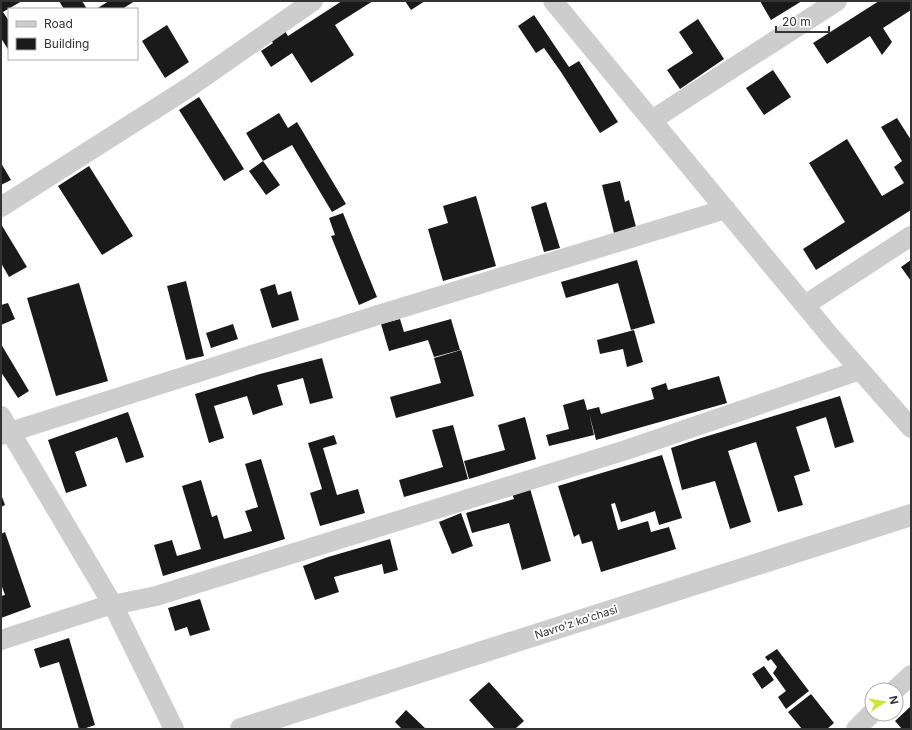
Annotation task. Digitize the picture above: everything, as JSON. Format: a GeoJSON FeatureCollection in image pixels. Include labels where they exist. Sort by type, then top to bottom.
{"type":"FeatureCollection","features":[{"type":"Feature","properties":{"kind":"street"},"geometry":{"type":"LineString","coordinates":[[1,207],[188,88],[313,1]]}},
{"type":"Feature","properties":{"kind":"street"},"geometry":{"type":"LineString","coordinates":[[553,1],[805,305],[911,428]]}},
{"type":"Feature","properties":{"kind":"street"},"geometry":{"type":"LineString","coordinates":[[652,120],[837,1]]}},
{"type":"Feature","properties":{"kind":"street"},"geometry":{"type":"LineString","coordinates":[[174,729],[113,605],[4,427],[726,209]]}},
{"type":"Feature","properties":{"kind":"street"},"geometry":{"type":"LineString","coordinates":[[805,305],[911,236]]}},
{"type":"Feature","properties":{"kind":"street"},"geometry":{"type":"LineString","coordinates":[[1,640],[103,607],[156,596],[611,455],[860,370]]}},
{"type":"Feature","properties":{"kind":"street","name":"Navro'z ko'chasi"},"geometry":{"type":"LineString","coordinates":[[241,729],[911,515]]}},
{"type":"Feature","properties":{"kind":"street"},"geometry":{"type":"LineString","coordinates":[[904,682],[911,675]]}},
{"type":"Feature","properties":{"kind":"street"},"geometry":{"type":"LineString","coordinates":[[856,729],[864,721]]}},
{"type":"Feature","properties":{"kind":"building"},"geometry":{"type":"Polygon","coordinates":[[[1,1],[22,1],[3,12],[8,20],[8,49],[1,38],[1,1]]]}},
{"type":"Feature","properties":{"kind":"building"},"geometry":{"type":"Polygon","coordinates":[[[59,1],[82,1],[86,8],[63,8],[59,1]]]}},
{"type":"Feature","properties":{"kind":"building"},"geometry":{"type":"Polygon","coordinates":[[[109,1],[135,1],[124,8],[98,8],[109,1]]]}},
{"type":"Feature","properties":{"kind":"building"},"geometry":{"type":"Polygon","coordinates":[[[342,1],[373,1],[335,25],[354,55],[311,83],[292,53],[271,67],[261,51],[273,43],[269,37],[283,28],[288,36],[342,1]]]}},
{"type":"Feature","properties":{"kind":"building"},"geometry":{"type":"Polygon","coordinates":[[[405,1],[425,1],[411,10],[405,1]]]}},
{"type":"Feature","properties":{"kind":"building"},"geometry":{"type":"Polygon","coordinates":[[[760,1],[802,1],[771,20],[760,1]]]}},
{"type":"Feature","properties":{"kind":"building"},"geometry":{"type":"Polygon","coordinates":[[[879,1],[911,1],[911,10],[883,28],[892,42],[882,55],[870,36],[827,64],[813,43],[879,1]]]}},
{"type":"Feature","properties":{"kind":"building"},"geometry":{"type":"Polygon","coordinates":[[[534,15],[569,67],[579,61],[618,122],[600,133],[544,48],[536,53],[518,26],[534,15]]]}},
{"type":"Feature","properties":{"kind":"building"},"geometry":{"type":"Polygon","coordinates":[[[698,19],[724,59],[680,89],[667,70],[693,53],[679,32],[698,19]]]}},
{"type":"Feature","properties":{"kind":"building"},"geometry":{"type":"Polygon","coordinates":[[[167,25],[189,62],[165,78],[142,41],[167,25]]]}},
{"type":"Feature","properties":{"kind":"building"},"geometry":{"type":"Polygon","coordinates":[[[773,70],[791,97],[764,115],[746,88],[773,70]]]}},
{"type":"Feature","properties":{"kind":"building"},"geometry":{"type":"Polygon","coordinates":[[[199,97],[244,169],[224,181],[179,110],[199,97]]]}},
{"type":"Feature","properties":{"kind":"building"},"geometry":{"type":"Polygon","coordinates":[[[279,113],[288,128],[297,122],[346,204],[332,212],[292,145],[263,161],[246,133],[279,113]]]}},
{"type":"Feature","properties":{"kind":"building"},"geometry":{"type":"Polygon","coordinates":[[[897,118],[911,140],[911,210],[816,270],[803,249],[845,222],[809,163],[847,139],[882,196],[904,183],[894,167],[902,161],[881,127],[897,118]]]}},
{"type":"Feature","properties":{"kind":"building"},"geometry":{"type":"Polygon","coordinates":[[[263,161],[280,185],[266,195],[249,171],[263,161]]]}},
{"type":"Feature","properties":{"kind":"building"},"geometry":{"type":"Polygon","coordinates":[[[1,163],[11,180],[1,185],[1,163]]]}},
{"type":"Feature","properties":{"kind":"building"},"geometry":{"type":"Polygon","coordinates":[[[89,166],[133,236],[102,255],[58,186],[89,166]]]}},
{"type":"Feature","properties":{"kind":"building"},"geometry":{"type":"Polygon","coordinates":[[[620,181],[625,202],[629,200],[636,227],[614,233],[602,185],[620,181]]]}},
{"type":"Feature","properties":{"kind":"building"},"geometry":{"type":"Polygon","coordinates":[[[476,196],[496,266],[443,281],[428,229],[448,223],[443,206],[476,196]]]}},
{"type":"Feature","properties":{"kind":"building"},"geometry":{"type":"Polygon","coordinates":[[[546,202],[560,248],[544,252],[531,207],[546,202]]]}},
{"type":"Feature","properties":{"kind":"building"},"geometry":{"type":"Polygon","coordinates":[[[343,213],[377,297],[359,305],[331,236],[335,235],[329,218],[343,213]]]}},
{"type":"Feature","properties":{"kind":"building"},"geometry":{"type":"Polygon","coordinates":[[[1,224],[27,267],[9,277],[1,263],[1,224]]]}},
{"type":"Feature","properties":{"kind":"building"},"geometry":{"type":"Polygon","coordinates":[[[637,260],[655,323],[631,330],[618,283],[566,298],[561,282],[637,260]]]}},
{"type":"Feature","properties":{"kind":"building"},"geometry":{"type":"Polygon","coordinates":[[[911,260],[911,281],[901,267],[911,260]]]}},
{"type":"Feature","properties":{"kind":"building"},"geometry":{"type":"Polygon","coordinates":[[[186,281],[204,356],[186,360],[167,286],[186,281]]]}},
{"type":"Feature","properties":{"kind":"building"},"geometry":{"type":"Polygon","coordinates":[[[79,283],[108,381],[56,396],[27,298],[79,283]]]}},
{"type":"Feature","properties":{"kind":"building"},"geometry":{"type":"Polygon","coordinates":[[[275,284],[278,295],[291,291],[299,320],[272,328],[260,289],[275,284]]]}},
{"type":"Feature","properties":{"kind":"building"},"geometry":{"type":"Polygon","coordinates":[[[8,303],[15,319],[1,325],[1,305],[8,303]]]}},
{"type":"Feature","properties":{"kind":"building"},"geometry":{"type":"Polygon","coordinates":[[[400,319],[404,332],[451,319],[460,350],[434,357],[428,340],[389,351],[381,324],[400,319]]]}},
{"type":"Feature","properties":{"kind":"building"},"geometry":{"type":"Polygon","coordinates":[[[233,324],[238,339],[211,348],[206,333],[233,324]]]}},
{"type":"Feature","properties":{"kind":"building"},"geometry":{"type":"Polygon","coordinates":[[[634,330],[643,362],[627,367],[623,349],[600,354],[597,340],[634,330]]]}},
{"type":"Feature","properties":{"kind":"building"},"geometry":{"type":"Polygon","coordinates":[[[1,344],[29,391],[18,398],[1,372],[1,344]]]}},
{"type":"Feature","properties":{"kind":"building"},"geometry":{"type":"Polygon","coordinates":[[[461,350],[474,396],[396,418],[390,397],[441,383],[434,358],[461,350]]]}},
{"type":"Feature","properties":{"kind":"building"},"geometry":{"type":"Polygon","coordinates":[[[322,358],[333,398],[310,404],[303,378],[277,385],[283,405],[253,415],[247,396],[214,406],[224,438],[209,443],[195,394],[260,374],[322,358]]]}},
{"type":"Feature","properties":{"kind":"building"},"geometry":{"type":"Polygon","coordinates":[[[719,376],[727,403],[596,440],[589,413],[594,435],[549,446],[546,435],[569,429],[563,405],[584,399],[587,410],[599,407],[601,414],[654,399],[651,388],[666,383],[668,390],[719,376]]]}},
{"type":"Feature","properties":{"kind":"building"},"geometry":{"type":"Polygon","coordinates":[[[840,396],[854,442],[835,448],[826,417],[796,427],[810,471],[794,476],[803,505],[778,512],[756,442],[728,451],[751,522],[730,529],[715,481],[682,490],[671,448],[840,396]]]}},
{"type":"Feature","properties":{"kind":"building"},"geometry":{"type":"Polygon","coordinates":[[[128,412],[144,457],[126,463],[117,437],[75,452],[87,486],[66,493],[48,440],[128,412]]]}},
{"type":"Feature","properties":{"kind":"building"},"geometry":{"type":"Polygon","coordinates":[[[525,417],[536,459],[469,479],[464,461],[505,450],[498,425],[525,417]]]}},
{"type":"Feature","properties":{"kind":"building"},"geometry":{"type":"Polygon","coordinates":[[[453,425],[468,479],[404,497],[399,480],[443,467],[432,430],[453,425]]]}},
{"type":"Feature","properties":{"kind":"building"},"geometry":{"type":"Polygon","coordinates":[[[334,435],[337,444],[323,448],[337,495],[358,489],[365,513],[320,526],[310,493],[322,489],[308,443],[334,435]]]}},
{"type":"Feature","properties":{"kind":"building"},"geometry":{"type":"Polygon","coordinates":[[[662,455],[682,518],[659,525],[655,511],[621,522],[615,503],[611,504],[618,530],[648,521],[651,532],[669,527],[676,549],[601,572],[592,541],[582,544],[579,534],[574,537],[558,486],[662,455]]]}},
{"type":"Feature","properties":{"kind":"building"},"geometry":{"type":"Polygon","coordinates":[[[261,459],[285,539],[163,576],[154,545],[172,540],[177,556],[201,549],[182,486],[201,480],[212,517],[217,515],[224,539],[252,531],[245,511],[258,507],[245,464],[261,459]]]}},
{"type":"Feature","properties":{"kind":"building"},"geometry":{"type":"Polygon","coordinates":[[[529,485],[551,561],[522,570],[509,523],[472,533],[466,513],[514,499],[511,490],[529,485]]]}},
{"type":"Feature","properties":{"kind":"building"},"geometry":{"type":"Polygon","coordinates":[[[1,494],[5,505],[1,507],[1,494]]]}},
{"type":"Feature","properties":{"kind":"building"},"geometry":{"type":"Polygon","coordinates":[[[461,513],[473,546],[452,554],[439,522],[461,513]]]}},
{"type":"Feature","properties":{"kind":"building"},"geometry":{"type":"Polygon","coordinates":[[[5,532],[31,607],[1,618],[1,596],[5,595],[1,584],[1,534],[5,532]]]}},
{"type":"Feature","properties":{"kind":"building"},"geometry":{"type":"Polygon","coordinates":[[[390,539],[398,570],[384,574],[382,564],[334,577],[339,592],[315,600],[303,566],[390,539]]]}},
{"type":"Feature","properties":{"kind":"building"},"geometry":{"type":"Polygon","coordinates":[[[200,599],[210,630],[190,636],[187,627],[175,631],[168,608],[200,599]]]}},
{"type":"Feature","properties":{"kind":"building"},"geometry":{"type":"Polygon","coordinates":[[[69,638],[95,725],[83,729],[79,729],[59,662],[40,668],[34,649],[69,638]]]}},
{"type":"Feature","properties":{"kind":"building"},"geometry":{"type":"Polygon","coordinates":[[[777,649],[809,691],[786,709],[778,697],[786,691],[773,673],[777,667],[771,659],[768,661],[765,657],[777,649]]]}},
{"type":"Feature","properties":{"kind":"building"},"geometry":{"type":"Polygon","coordinates":[[[764,666],[774,680],[762,689],[752,674],[764,666]]]}},
{"type":"Feature","properties":{"kind":"building"},"geometry":{"type":"Polygon","coordinates":[[[489,682],[524,721],[515,729],[495,729],[469,700],[489,682]]]}},
{"type":"Feature","properties":{"kind":"building"},"geometry":{"type":"Polygon","coordinates":[[[811,694],[834,723],[827,729],[802,729],[788,712],[811,694]]]}},
{"type":"Feature","properties":{"kind":"building"},"geometry":{"type":"Polygon","coordinates":[[[911,706],[911,729],[902,729],[896,722],[904,722],[904,713],[911,706]]]}},
{"type":"Feature","properties":{"kind":"building"},"geometry":{"type":"Polygon","coordinates":[[[406,710],[426,729],[402,729],[395,722],[406,710]]]}}]}
